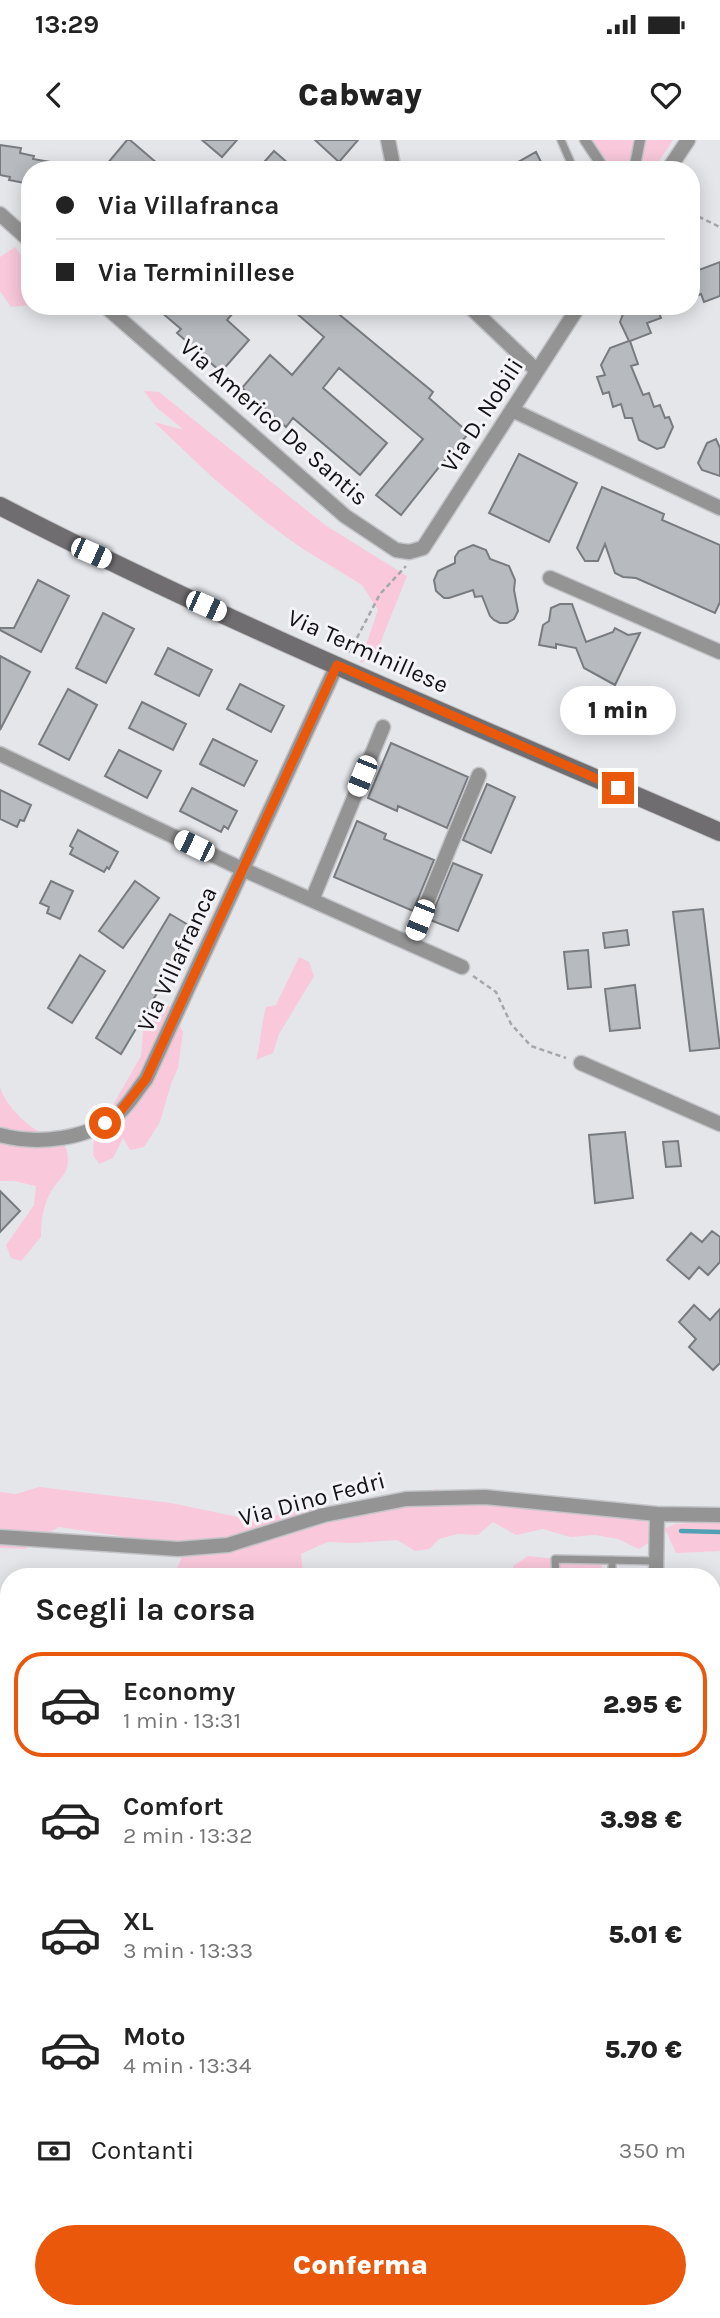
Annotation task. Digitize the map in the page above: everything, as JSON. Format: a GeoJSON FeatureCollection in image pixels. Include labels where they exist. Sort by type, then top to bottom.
{"type":"FeatureCollection","features":[{"type":"Feature","properties":{"kind":"main road","name":"Via Terminillese"},"geometry":{"type":"LineString","coordinates":[[0,506],[91,553],[337,665],[720,832]]}},
{"type":"Feature","properties":{"kind":"street"},"geometry":{"type":"LineString","coordinates":[[388,140],[392,161]]}},
{"type":"Feature","properties":{"kind":"street"},"geometry":{"type":"LineString","coordinates":[[585,140],[599,161]]}},
{"type":"Feature","properties":{"kind":"street"},"geometry":{"type":"LineString","coordinates":[[636,161],[640,140]]}},
{"type":"Feature","properties":{"kind":"street"},"geometry":{"type":"LineString","coordinates":[[674,161],[688,140]]}},
{"type":"Feature","properties":{"kind":"street"},"geometry":{"type":"LineString","coordinates":[[0,214],[21,233]]}},
{"type":"Feature","properties":{"kind":"street","name":"Via Americo De Santis"},"geometry":{"type":"LineString","coordinates":[[115,315],[345,516],[396,550],[410,552],[423,548]]}},
{"type":"Feature","properties":{"kind":"street"},"geometry":{"type":"LineString","coordinates":[[478,315],[537,371]]}},
{"type":"Feature","properties":{"kind":"street","name":"Via D. Nobili"},"geometry":{"type":"LineString","coordinates":[[423,548],[573,315]]}},
{"type":"Feature","properties":{"kind":"street"},"geometry":{"type":"LineString","coordinates":[[512,410],[720,509]]}},
{"type":"Feature","properties":{"kind":"street"},"geometry":{"type":"LineString","coordinates":[[550,578],[720,652]]}},
{"type":"Feature","properties":{"kind":"street","name":"Via Villafranca"},"geometry":{"type":"LineString","coordinates":[[0,1135],[45,1140],[75,1135],[105,1123],[119,1113],[146,1079],[337,665]]}},
{"type":"Feature","properties":{"kind":"street"},"geometry":{"type":"LineString","coordinates":[[312,900],[383,727]]}},
{"type":"Feature","properties":{"kind":"street"},"geometry":{"type":"LineString","coordinates":[[0,754],[242,869],[462,967]]}},
{"type":"Feature","properties":{"kind":"street"},"geometry":{"type":"LineString","coordinates":[[410,944],[479,775]]}},
{"type":"Feature","properties":{"kind":"street"},"geometry":{"type":"LineString","coordinates":[[581,1063],[720,1124]]}},
{"type":"Feature","properties":{"kind":"street","name":"Via Dino Fedri"},"geometry":{"type":"LineString","coordinates":[[0,1537],[178,1549],[228,1545],[324,1515],[406,1499],[485,1497],[657,1514],[720,1516]]}},
{"type":"Feature","properties":{"kind":"street"},"geometry":{"type":"LineString","coordinates":[[656,1568],[657,1514]]}},
{"type":"Feature","properties":{"kind":"lane"},"geometry":{"type":"LineString","coordinates":[[561,140],[570,161]]}},
{"type":"Feature","properties":{"kind":"lane"},"geometry":{"type":"LineString","coordinates":[[556,1568],[555,1559],[656,1561]]}},
{"type":"Feature","properties":{"kind":"lane"},"geometry":{"type":"LineString","coordinates":[[612,1560],[612,1568]]}},
{"type":"Feature","properties":{"kind":"path"},"geometry":{"type":"LineString","coordinates":[[700,217],[720,227]]}},
{"type":"Feature","properties":{"kind":"path"},"geometry":{"type":"LineString","coordinates":[[337,665],[352,650],[380,594],[423,548]]}},
{"type":"Feature","properties":{"kind":"path"},"geometry":{"type":"LineString","coordinates":[[462,967],[496,992],[511,1024],[531,1045],[581,1063]]}},
{"type":"Feature","properties":{"kind":"shaded area"},"geometry":{"type":"Polygon","coordinates":[[[586,140],[673,140],[659,161],[599,161],[586,140]]]}},
{"type":"Feature","properties":{"kind":"shaded area"},"geometry":{"type":"Polygon","coordinates":[[[15,247],[21,255],[21,306],[11,307],[0,291],[0,257],[15,247]]]}},
{"type":"Feature","properties":{"kind":"shaded area"},"geometry":{"type":"Polygon","coordinates":[[[144,391],[159,392],[325,525],[407,576],[375,656],[360,663],[378,610],[362,585],[300,547],[212,477],[154,422],[184,430],[156,407],[144,391]]]}},
{"type":"Feature","properties":{"kind":"shaded area"},"geometry":{"type":"Polygon","coordinates":[[[299,957],[309,962],[314,976],[279,1034],[273,1053],[256,1060],[266,1007],[276,1005],[299,957]]]}},
{"type":"Feature","properties":{"kind":"shaded area"},"geometry":{"type":"Polygon","coordinates":[[[170,1006],[183,1032],[178,1068],[160,1122],[144,1147],[130,1150],[123,1138],[113,1158],[99,1164],[93,1155],[94,1138],[141,1056],[145,1010],[170,1006]]]}},
{"type":"Feature","properties":{"kind":"shaded area"},"geometry":{"type":"Polygon","coordinates":[[[0,1087],[9,1104],[23,1120],[62,1143],[68,1159],[64,1174],[46,1201],[41,1237],[21,1261],[11,1258],[6,1245],[34,1205],[36,1186],[0,1181],[0,1087]]]}},
{"type":"Feature","properties":{"kind":"shaded area"},"geometry":{"type":"Polygon","coordinates":[[[39,1487],[171,1503],[243,1518],[265,1519],[295,1509],[348,1510],[403,1506],[436,1489],[553,1508],[621,1503],[647,1515],[650,1542],[639,1549],[618,1539],[595,1535],[570,1537],[543,1529],[516,1535],[493,1522],[478,1535],[457,1534],[439,1539],[429,1549],[415,1551],[397,1540],[327,1542],[301,1554],[302,1568],[177,1568],[186,1546],[59,1527],[25,1549],[0,1548],[0,1492],[16,1494],[39,1487]]]}},
{"type":"Feature","properties":{"kind":"shaded area"},"geometry":{"type":"Polygon","coordinates":[[[720,1521],[720,1551],[676,1553],[665,1529],[675,1524],[720,1521]]]}},
{"type":"Feature","properties":{"kind":"shaded area"},"geometry":{"type":"Polygon","coordinates":[[[528,1556],[602,1564],[602,1568],[513,1566],[528,1556]]]}},
{"type":"Feature","properties":{"kind":"building"},"geometry":{"type":"Polygon","coordinates":[[[127,140],[130,140],[154,161],[110,161],[127,140]]]}},
{"type":"Feature","properties":{"kind":"building"},"geometry":{"type":"Polygon","coordinates":[[[202,140],[237,140],[222,157],[202,140]]]}},
{"type":"Feature","properties":{"kind":"building"},"geometry":{"type":"Polygon","coordinates":[[[315,140],[358,140],[338,161],[315,140]]]}},
{"type":"Feature","properties":{"kind":"building"},"geometry":{"type":"Polygon","coordinates":[[[0,145],[21,148],[20,153],[45,161],[21,161],[21,182],[0,175],[0,145]]]}},
{"type":"Feature","properties":{"kind":"building"},"geometry":{"type":"Polygon","coordinates":[[[274,151],[286,161],[265,161],[274,151]]]}},
{"type":"Feature","properties":{"kind":"building"},"geometry":{"type":"Polygon","coordinates":[[[536,152],[540,161],[520,161],[536,152]]]}},
{"type":"Feature","properties":{"kind":"building"},"geometry":{"type":"Polygon","coordinates":[[[720,262],[720,296],[704,302],[700,294],[700,270],[720,262]]]}},
{"type":"Feature","properties":{"kind":"building"},"geometry":{"type":"Polygon","coordinates":[[[165,315],[231,315],[227,320],[249,340],[221,372],[177,333],[181,329],[165,315]]]}},
{"type":"Feature","properties":{"kind":"building"},"geometry":{"type":"Polygon","coordinates":[[[298,315],[340,315],[433,392],[429,398],[469,433],[401,515],[376,495],[423,439],[339,368],[323,388],[387,443],[360,475],[293,418],[286,427],[242,388],[270,355],[292,375],[324,337],[298,315]]]}},
{"type":"Feature","properties":{"kind":"building"},"geometry":{"type":"Polygon","coordinates":[[[623,315],[660,315],[661,318],[647,323],[651,333],[630,341],[638,364],[631,366],[643,395],[649,393],[654,407],[660,405],[665,418],[669,417],[673,427],[664,447],[657,449],[639,440],[632,418],[625,418],[621,404],[613,407],[609,392],[603,394],[597,377],[605,375],[601,365],[610,348],[629,341],[620,322],[623,315]]]}},
{"type":"Feature","properties":{"kind":"building"},"geometry":{"type":"Polygon","coordinates":[[[716,439],[720,448],[720,476],[702,470],[698,463],[707,443],[716,439]]]}},
{"type":"Feature","properties":{"kind":"building"},"geometry":{"type":"Polygon","coordinates":[[[519,454],[577,483],[549,542],[489,513],[519,454]]]}},
{"type":"Feature","properties":{"kind":"building"},"geometry":{"type":"Polygon","coordinates":[[[602,487],[664,514],[662,520],[720,545],[720,602],[715,613],[636,578],[615,573],[605,544],[598,561],[585,561],[577,548],[602,487]]]}},
{"type":"Feature","properties":{"kind":"building"},"geometry":{"type":"Polygon","coordinates":[[[473,545],[486,550],[490,559],[509,566],[515,580],[518,611],[514,619],[507,623],[494,620],[482,596],[475,597],[473,590],[449,598],[444,598],[436,591],[434,580],[438,571],[455,563],[459,551],[473,545]]]}},
{"type":"Feature","properties":{"kind":"building"},"geometry":{"type":"Polygon","coordinates":[[[38,580],[69,596],[41,652],[0,630],[14,628],[38,580]]]}},
{"type":"Feature","properties":{"kind":"building"},"geometry":{"type":"Polygon","coordinates":[[[560,604],[572,604],[586,642],[613,632],[615,628],[628,635],[640,633],[615,685],[584,668],[576,648],[556,644],[556,648],[539,645],[543,625],[549,621],[551,608],[560,604]]]}},
{"type":"Feature","properties":{"kind":"building"},"geometry":{"type":"Polygon","coordinates":[[[103,613],[134,629],[106,683],[76,668],[103,613]]]}},
{"type":"Feature","properties":{"kind":"building"},"geometry":{"type":"Polygon","coordinates":[[[168,648],[212,670],[199,696],[155,674],[168,648]]]}},
{"type":"Feature","properties":{"kind":"building"},"geometry":{"type":"Polygon","coordinates":[[[0,656],[30,672],[0,730],[0,656]]]}},
{"type":"Feature","properties":{"kind":"building"},"geometry":{"type":"Polygon","coordinates":[[[240,684],[284,706],[271,732],[227,709],[240,684]]]}},
{"type":"Feature","properties":{"kind":"building"},"geometry":{"type":"Polygon","coordinates":[[[68,689],[97,705],[69,760],[39,744],[68,689]]]}},
{"type":"Feature","properties":{"kind":"building"},"geometry":{"type":"Polygon","coordinates":[[[142,702],[186,724],[173,750],[129,728],[142,702]]]}},
{"type":"Feature","properties":{"kind":"building"},"geometry":{"type":"Polygon","coordinates":[[[213,739],[257,761],[244,786],[200,764],[213,739]]]}},
{"type":"Feature","properties":{"kind":"building"},"geometry":{"type":"Polygon","coordinates":[[[391,743],[468,777],[447,828],[398,806],[397,811],[368,798],[391,743]]]}},
{"type":"Feature","properties":{"kind":"building"},"geometry":{"type":"Polygon","coordinates":[[[119,750],[161,771],[147,798],[105,776],[119,750]]]}},
{"type":"Feature","properties":{"kind":"building"},"geometry":{"type":"Polygon","coordinates":[[[487,784],[515,797],[491,853],[463,840],[487,784]]]}},
{"type":"Feature","properties":{"kind":"building"},"geometry":{"type":"Polygon","coordinates":[[[192,788],[237,811],[228,829],[224,826],[221,832],[180,811],[192,788]]]}},
{"type":"Feature","properties":{"kind":"building"},"geometry":{"type":"Polygon","coordinates":[[[0,790],[31,805],[24,821],[20,820],[17,827],[0,819],[0,790]]]}},
{"type":"Feature","properties":{"kind":"building"},"geometry":{"type":"Polygon","coordinates":[[[357,821],[386,834],[384,839],[434,860],[413,911],[334,877],[357,821]]]}},
{"type":"Feature","properties":{"kind":"building"},"geometry":{"type":"Polygon","coordinates":[[[78,830],[118,852],[109,869],[107,867],[104,872],[70,854],[73,848],[70,846],[78,830]]]}},
{"type":"Feature","properties":{"kind":"building"},"geometry":{"type":"Polygon","coordinates":[[[453,863],[482,875],[458,931],[430,920],[453,863]]]}},
{"type":"Feature","properties":{"kind":"building"},"geometry":{"type":"Polygon","coordinates":[[[51,881],[73,891],[60,919],[47,913],[49,907],[40,903],[51,881]]]}},
{"type":"Feature","properties":{"kind":"building"},"geometry":{"type":"Polygon","coordinates":[[[135,881],[159,898],[123,948],[99,931],[135,881]]]}},
{"type":"Feature","properties":{"kind":"building"},"geometry":{"type":"Polygon","coordinates":[[[703,909],[720,1048],[690,1051],[673,912],[703,909]]]}},
{"type":"Feature","properties":{"kind":"building"},"geometry":{"type":"Polygon","coordinates":[[[170,914],[195,929],[121,1054],[96,1038],[170,914]]]}},
{"type":"Feature","properties":{"kind":"building"},"geometry":{"type":"Polygon","coordinates":[[[627,930],[629,945],[605,948],[603,933],[627,930]]]}},
{"type":"Feature","properties":{"kind":"building"},"geometry":{"type":"Polygon","coordinates":[[[588,950],[591,987],[568,989],[564,952],[588,950]]]}},
{"type":"Feature","properties":{"kind":"building"},"geometry":{"type":"Polygon","coordinates":[[[80,955],[105,971],[72,1023],[48,1008],[80,955]]]}},
{"type":"Feature","properties":{"kind":"building"},"geometry":{"type":"Polygon","coordinates":[[[635,985],[640,1028],[610,1031],[605,989],[635,985]]]}},
{"type":"Feature","properties":{"kind":"building"},"geometry":{"type":"Polygon","coordinates":[[[625,1132],[633,1198],[595,1203],[589,1135],[625,1132]]]}},
{"type":"Feature","properties":{"kind":"building"},"geometry":{"type":"Polygon","coordinates":[[[678,1141],[681,1166],[666,1167],[663,1142],[678,1141]]]}},
{"type":"Feature","properties":{"kind":"building"},"geometry":{"type":"Polygon","coordinates":[[[0,1191],[20,1211],[0,1232],[0,1191]]]}},
{"type":"Feature","properties":{"kind":"building"},"geometry":{"type":"Polygon","coordinates":[[[712,1231],[720,1237],[720,1262],[708,1275],[699,1267],[689,1279],[667,1260],[691,1233],[702,1242],[712,1231]]]}},
{"type":"Feature","properties":{"kind":"building"},"geometry":{"type":"Polygon","coordinates":[[[694,1305],[710,1320],[720,1309],[720,1363],[713,1370],[689,1347],[696,1339],[679,1322],[694,1305]]]}},
{"type":"Feature","properties":{"kind":"waterway"},"geometry":{"type":"LineString","coordinates":[[681,1531],[720,1532]]}},
{"type":"Feature","properties":{"kind":"route"},"geometry":{"type":"LineString","coordinates":[[105,1123],[119,1113],[146,1079],[337,665],[618,788]]}}]}
